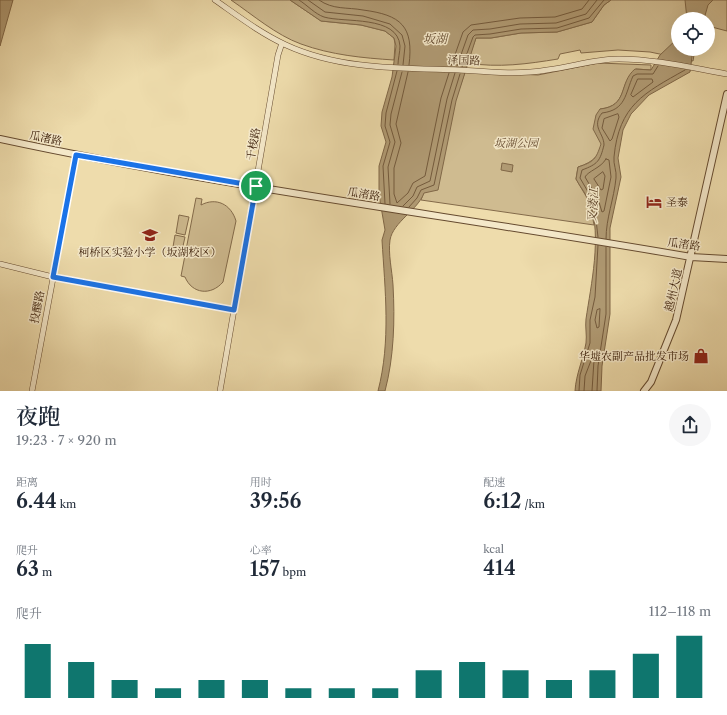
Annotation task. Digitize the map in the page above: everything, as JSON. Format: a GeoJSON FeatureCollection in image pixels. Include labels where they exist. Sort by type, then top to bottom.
{"type":"FeatureCollection","features":[{"type":"Feature","properties":{"kind":"street","name":"泽国路"},"geometry":{"type":"LineString","coordinates":[[215,0],[249,24],[282,43],[330,59],[363,66],[515,72],[548,70],[594,60],[631,59],[727,74]]}},
{"type":"Feature","properties":{"kind":"street","name":"千梭路"},"geometry":{"type":"LineString","coordinates":[[220,391],[278,55],[282,43]]}},
{"type":"Feature","properties":{"kind":"street","name":"越州大道"},"geometry":{"type":"LineString","coordinates":[[644,391],[651,382],[676,320],[727,94]]}},
{"type":"Feature","properties":{"kind":"street","name":"瓜渚路"},"geometry":{"type":"LineString","coordinates":[[0,139],[76,155],[376,206],[691,256],[727,259]]}},
{"type":"Feature","properties":{"kind":"street","name":"投醪路"},"geometry":{"type":"LineString","coordinates":[[32,391],[76,155]]}},
{"type":"Feature","properties":{"kind":"street"},"geometry":{"type":"LineString","coordinates":[[0,264],[53,277],[234,310]]}},
{"type":"Feature","properties":{"kind":"green space"},"geometry":{"type":"Polygon","coordinates":[[[231,0],[290,0],[321,21],[361,25],[385,31],[394,38],[394,60],[335,53],[301,44],[274,30],[231,0]]]}},
{"type":"Feature","properties":{"kind":"green space"},"geometry":{"type":"Polygon","coordinates":[[[611,0],[727,0],[727,31],[715,28],[715,12],[671,12],[671,56],[694,56],[693,61],[650,52],[618,50],[581,53],[580,50],[560,54],[558,59],[524,64],[490,65],[467,63],[476,38],[491,38],[521,33],[557,32],[592,22],[604,5],[611,0]]]}},
{"type":"Feature","properties":{"kind":"green space","name":"坂湖公园"},"geometry":{"type":"Polygon","coordinates":[[[598,63],[651,65],[651,70],[636,69],[630,75],[619,99],[609,107],[600,109],[602,144],[600,151],[595,158],[578,167],[576,179],[590,203],[594,225],[421,200],[465,72],[538,75],[598,63]]]}},
{"type":"Feature","properties":{"kind":"green space"},"geometry":{"type":"Polygon","coordinates":[[[196,198],[202,199],[201,205],[217,202],[227,206],[234,215],[236,221],[223,282],[213,290],[208,291],[197,290],[188,283],[185,277],[181,276],[196,198]]]}},
{"type":"Feature","properties":{"kind":"green space"},"geometry":{"type":"Polygon","coordinates":[[[179,215],[189,217],[185,235],[176,233],[179,215]]]}},
{"type":"Feature","properties":{"kind":"green space"},"geometry":{"type":"Polygon","coordinates":[[[175,235],[185,237],[181,255],[172,253],[175,235]]]}},
{"type":"Feature","properties":{"kind":"water"},"geometry":{"type":"Polygon","coordinates":[[[0,0],[13,0],[0,46],[0,0]]]}},
{"type":"Feature","properties":{"kind":"water","name":"坂湖"},"geometry":{"type":"Polygon","coordinates":[[[290,0],[611,0],[604,5],[592,22],[557,32],[521,33],[491,38],[476,38],[456,101],[438,190],[424,193],[417,205],[396,227],[390,240],[394,298],[394,325],[392,352],[385,391],[378,391],[385,353],[386,334],[382,240],[385,230],[379,195],[379,166],[386,142],[381,126],[382,112],[392,77],[396,46],[394,38],[385,31],[361,25],[321,21],[290,0]]]}},
{"type":"Feature","properties":{"kind":"water"},"geometry":{"type":"Polygon","coordinates":[[[685,0],[713,0],[708,5],[706,12],[686,12],[685,0]]]}},
{"type":"Feature","properties":{"kind":"water","name":"叉溇江"},"geometry":{"type":"Polygon","coordinates":[[[671,45],[671,56],[692,56],[690,72],[649,95],[631,114],[623,130],[618,158],[621,177],[610,228],[610,314],[602,366],[601,391],[575,391],[586,343],[586,319],[593,276],[595,245],[595,230],[590,203],[576,179],[578,167],[588,163],[596,157],[601,144],[593,129],[596,115],[600,109],[609,107],[619,99],[626,81],[635,69],[651,70],[660,55],[671,45]]]}},
{"type":"Feature","properties":{"kind":"water"},"geometry":{"type":"Polygon","coordinates":[[[502,163],[513,165],[512,172],[501,170],[502,163]]]}},
{"type":"Feature","properties":{"kind":"place","name":"圣泰"},"geometry":{"type":"Point","coordinates":[654,202]}},
{"type":"Feature","properties":{"kind":"place","name":"柯桥区实验小学（坂湖校区）"},"geometry":{"type":"Point","coordinates":[150,235]}},
{"type":"Feature","properties":{"kind":"place","name":"华墟农副产品批发市场"},"geometry":{"type":"Point","coordinates":[701,356]}},
{"type":"Feature","properties":{"kind":"route"},"geometry":{"type":"LineString","coordinates":[[76,155],[256,186],[234,310],[53,277],[76,155]]}}]}
